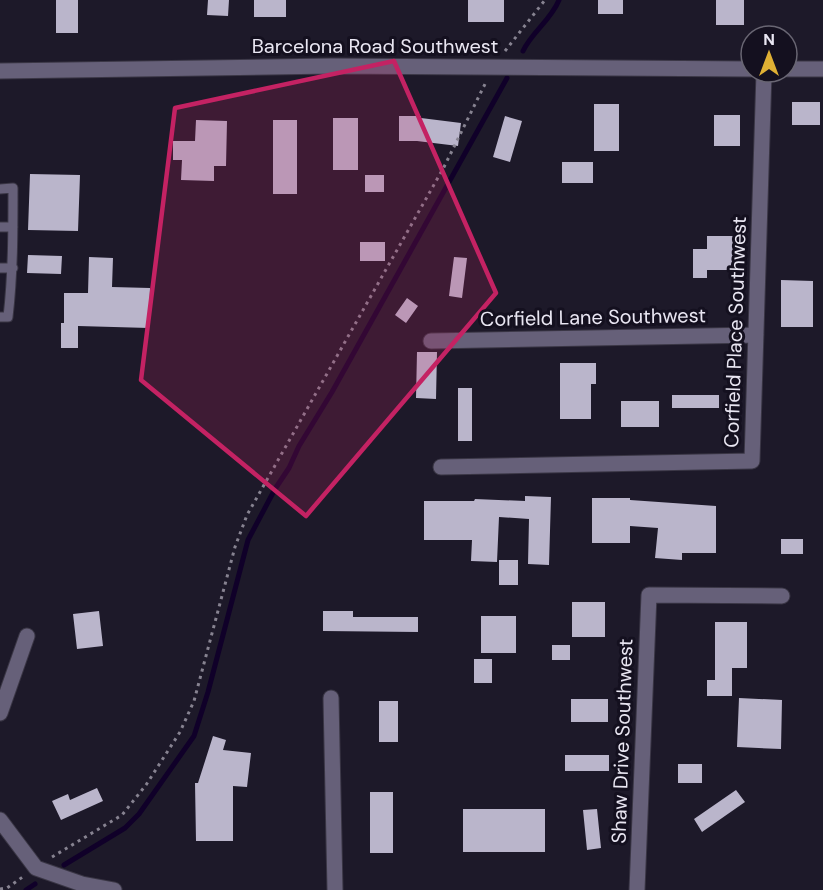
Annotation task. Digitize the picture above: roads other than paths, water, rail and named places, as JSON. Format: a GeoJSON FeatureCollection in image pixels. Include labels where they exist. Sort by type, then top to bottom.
{"type":"FeatureCollection","features":[{"type":"Feature","properties":{"kind":"street","name":"Barcelona Road Southwest"},"geometry":{"type":"LineString","coordinates":[[0,71],[332,66],[739,69]]}},
{"type":"Feature","properties":{"kind":"street"},"geometry":{"type":"LineString","coordinates":[[799,69],[823,69]]}},
{"type":"Feature","properties":{"kind":"street","name":"Corfield Place Southwest"},"geometry":{"type":"LineString","coordinates":[[441,467],[752,461],[764,84]]}},
{"type":"Feature","properties":{"kind":"street","name":"Corfield Lane Southwest"},"geometry":{"type":"LineString","coordinates":[[431,341],[756,335]]}},
{"type":"Feature","properties":{"kind":"street","name":"Shaw Drive Southwest"},"geometry":{"type":"LineString","coordinates":[[637,890],[650,595],[782,596]]}},
{"type":"Feature","properties":{"kind":"street"},"geometry":{"type":"LineString","coordinates":[[0,713],[27,636]]}},
{"type":"Feature","properties":{"kind":"street"},"geometry":{"type":"LineString","coordinates":[[331,698],[334,890]]}},
{"type":"Feature","properties":{"kind":"street"},"geometry":{"type":"LineString","coordinates":[[0,820],[36,868],[82,884],[114,890]]}},
{"type":"Feature","properties":{"kind":"lane"},"geometry":{"type":"LineString","coordinates":[[0,189],[13,188],[13,268],[8,317],[0,317]]}},
{"type":"Feature","properties":{"kind":"lane"},"geometry":{"type":"LineString","coordinates":[[0,227],[13,227]]}},
{"type":"Feature","properties":{"kind":"lane"},"geometry":{"type":"LineString","coordinates":[[0,268],[13,268]]}},
{"type":"Feature","properties":{"kind":"waterway"},"geometry":{"type":"LineString","coordinates":[[523,51],[559,0]]}},
{"type":"Feature","properties":{"kind":"waterway"},"geometry":{"type":"LineString","coordinates":[[64,865],[125,828],[139,814],[194,736],[208,692],[248,540],[507,78]]}},
{"type":"Feature","properties":{"kind":"waterway"},"geometry":{"type":"LineString","coordinates":[[26,890],[35,884]]}}]}
